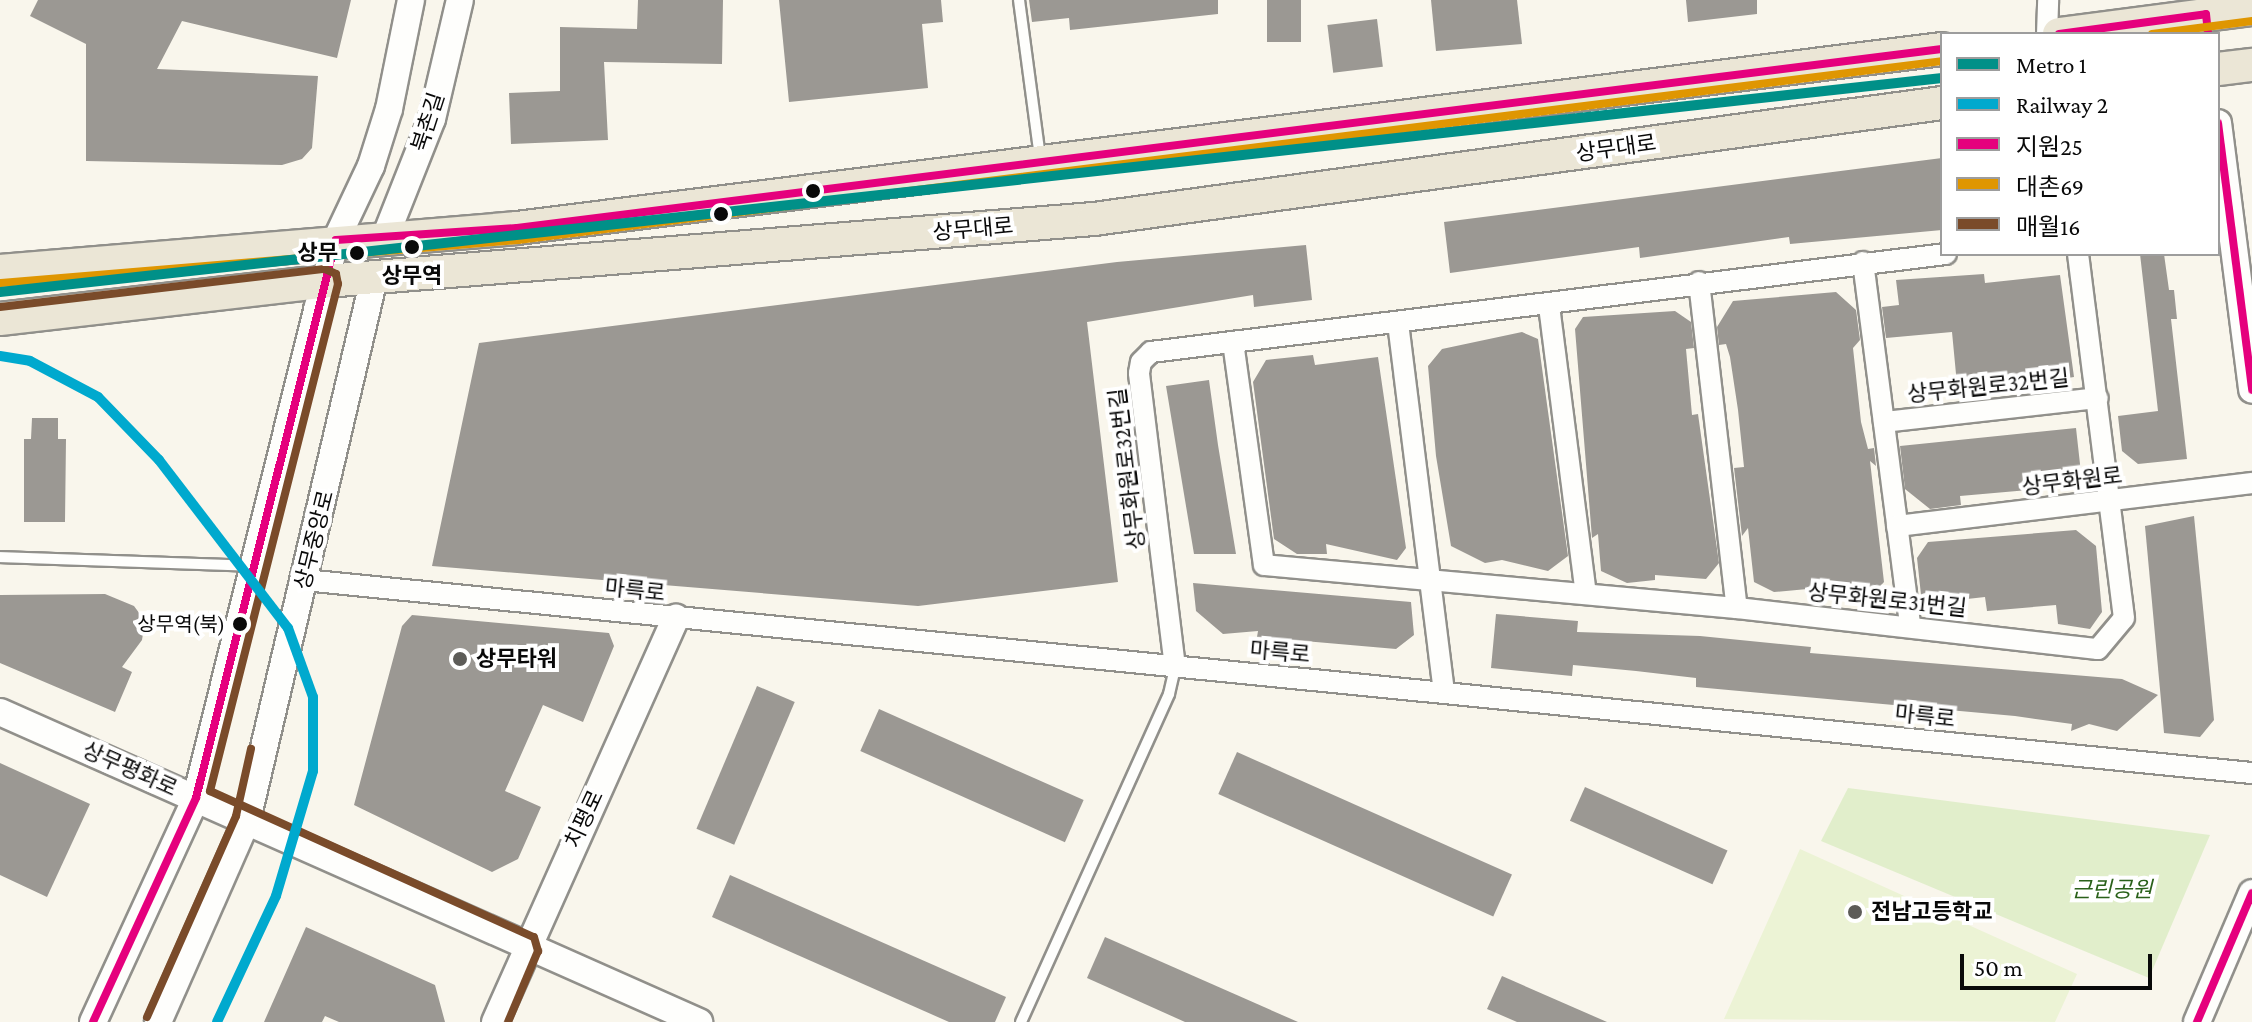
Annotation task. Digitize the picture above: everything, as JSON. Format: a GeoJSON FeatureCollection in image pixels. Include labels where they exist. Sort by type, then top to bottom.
{"type":"FeatureCollection","features":[{"type":"Feature","properties":{"kind":"main road"},"geometry":{"type":"LineString","coordinates":[[2074,32],[2252,9]]}},
{"type":"Feature","properties":{"kind":"main road"},"geometry":{"type":"LineString","coordinates":[[0,271],[336,240],[384,240],[517,228],[1940,49]]}},
{"type":"Feature","properties":{"kind":"main road"},"geometry":{"type":"LineString","coordinates":[[2220,69],[2252,65]]}},
{"type":"Feature","properties":{"kind":"main road","name":"상무대로"},"geometry":{"type":"LineString","coordinates":[[0,319],[326,281],[1094,219],[1940,103]]}},
{"type":"Feature","properties":{"kind":"street","name":"북촌길"},"geometry":{"type":"LineString","coordinates":[[336,240],[371,166],[389,109],[411,0]]}},
{"type":"Feature","properties":{"kind":"street","name":"북촌길"},"geometry":{"type":"LineString","coordinates":[[384,240],[432,119],[460,0]]}},
{"type":"Feature","properties":{"kind":"street"},"geometry":{"type":"LineString","coordinates":[[2047,32],[2048,0]]}},
{"type":"Feature","properties":{"kind":"street"},"geometry":{"type":"LineString","coordinates":[[2220,139],[2252,390]]}},
{"type":"Feature","properties":{"kind":"street"},"geometry":{"type":"LineString","coordinates":[[93,1022],[196,798],[336,240]]}},
{"type":"Feature","properties":{"kind":"street","name":"상무화원로32번길"},"geometry":{"type":"LineString","coordinates":[[1175,667],[1141,362],[1151,352],[1549,306],[1699,282],[1940,255]]}},
{"type":"Feature","properties":{"kind":"street","name":"상무화원로31번길"},"geometry":{"type":"LineString","coordinates":[[1233,342],[1264,565],[1737,608],[2098,649],[2124,618],[2078,256]]}},
{"type":"Feature","properties":{"kind":"street","name":"상무화원로32번길"},"geometry":{"type":"LineString","coordinates":[[1863,262],[1910,626]]}},
{"type":"Feature","properties":{"kind":"street","name":"상무중앙로"},"geometry":{"type":"LineString","coordinates":[[158,1022],[247,820],[374,278]]}},
{"type":"Feature","properties":{"kind":"street"},"geometry":{"type":"LineString","coordinates":[[1699,282],[1737,608]]}},
{"type":"Feature","properties":{"kind":"street"},"geometry":{"type":"LineString","coordinates":[[1549,306],[1586,593]]}},
{"type":"Feature","properties":{"kind":"street"},"geometry":{"type":"LineString","coordinates":[[1398,323],[1444,691]]}},
{"type":"Feature","properties":{"kind":"street","name":"상무화원로32번길"},"geometry":{"type":"LineString","coordinates":[[1884,422],[2098,398]]}},
{"type":"Feature","properties":{"kind":"street","name":"상무화원로"},"geometry":{"type":"LineString","coordinates":[[1897,526],[2252,483]]}},
{"type":"Feature","properties":{"kind":"street","name":"마륵로"},"geometry":{"type":"LineString","coordinates":[[304,580],[2252,773]]}},
{"type":"Feature","properties":{"kind":"street","name":"치평로"},"geometry":{"type":"LineString","coordinates":[[495,1022],[676,618]]}},
{"type":"Feature","properties":{"kind":"street","name":"상무평화로"},"geometry":{"type":"LineString","coordinates":[[0,712],[699,1022]]}},
{"type":"Feature","properties":{"kind":"street"},"geometry":{"type":"LineString","coordinates":[[2197,1022],[2252,893]]}},
{"type":"Feature","properties":{"kind":"lane"},"geometry":{"type":"LineString","coordinates":[[1019,0],[1040,160]]}},
{"type":"Feature","properties":{"kind":"lane"},"geometry":{"type":"LineString","coordinates":[[0,557],[252,566]]}},
{"type":"Feature","properties":{"kind":"lane"},"geometry":{"type":"LineString","coordinates":[[1021,1022],[1169,694],[1175,667]]}},
{"type":"Feature","properties":{"kind":"green space","name":"근린공원"},"geometry":{"type":"Polygon","coordinates":[[[1848,788],[2210,835],[2149,978],[1821,841],[1848,788]]]}},
{"type":"Feature","properties":{"kind":"green space","name":"전남고등학교"},"geometry":{"type":"Polygon","coordinates":[[[1800,849],[2077,974],[2055,1022],[1724,1019],[1800,849]]]}},
{"type":"Feature","properties":{"kind":"building"},"geometry":{"type":"Polygon","coordinates":[[[38,0],[351,0],[337,58],[182,21],[157,69],[318,76],[312,148],[302,159],[282,165],[86,161],[86,44],[30,16],[38,0]]]}},
{"type":"Feature","properties":{"kind":"building"},"geometry":{"type":"Polygon","coordinates":[[[638,0],[723,0],[722,64],[604,62],[608,140],[511,144],[509,93],[560,91],[560,27],[637,29],[638,0]]]}},
{"type":"Feature","properties":{"kind":"building"},"geometry":{"type":"Polygon","coordinates":[[[779,0],[941,0],[943,22],[922,24],[928,88],[789,102],[779,0]]]}},
{"type":"Feature","properties":{"kind":"building"},"geometry":{"type":"Polygon","coordinates":[[[1029,0],[1218,0],[1218,14],[1070,30],[1069,18],[1032,22],[1029,0]]]}},
{"type":"Feature","properties":{"kind":"building"},"geometry":{"type":"Polygon","coordinates":[[[1267,0],[1301,0],[1301,42],[1267,42],[1267,0]]]}},
{"type":"Feature","properties":{"kind":"building"},"geometry":{"type":"Polygon","coordinates":[[[1431,0],[1517,0],[1522,44],[1436,51],[1431,0]]]}},
{"type":"Feature","properties":{"kind":"building"},"geometry":{"type":"Polygon","coordinates":[[[1686,0],[1757,0],[1757,14],[1688,22],[1686,0]]]}},
{"type":"Feature","properties":{"kind":"building"},"geometry":{"type":"Polygon","coordinates":[[[1377,19],[1383,67],[1333,73],[1327,25],[1377,19]]]}},
{"type":"Feature","properties":{"kind":"building"},"geometry":{"type":"Polygon","coordinates":[[[1940,158],[1940,230],[1790,244],[1789,237],[1640,258],[1639,247],[1450,273],[1444,222],[1940,158]]]}},
{"type":"Feature","properties":{"kind":"building"},"geometry":{"type":"Polygon","coordinates":[[[1306,245],[1312,300],[1254,307],[1253,295],[1087,322],[1118,582],[918,606],[432,566],[479,343],[1117,262],[1306,245]]]}},
{"type":"Feature","properties":{"kind":"building"},"geometry":{"type":"Polygon","coordinates":[[[2140,256],[2164,256],[2169,290],[2174,290],[2177,319],[2171,319],[2187,459],[2138,464],[2122,451],[2118,416],[2158,411],[2140,256]]]}},
{"type":"Feature","properties":{"kind":"building"},"geometry":{"type":"Polygon","coordinates":[[[1984,274],[1985,283],[2060,275],[2074,377],[1958,395],[1952,332],[1886,338],[1882,307],[1899,305],[1896,280],[1984,274]]]}},
{"type":"Feature","properties":{"kind":"building"},"geometry":{"type":"Polygon","coordinates":[[[1836,292],[1856,310],[1860,340],[1853,348],[1861,422],[1868,449],[1874,448],[1876,466],[1870,461],[1884,582],[1874,593],[1829,587],[1774,592],[1754,582],[1748,528],[1742,536],[1734,468],[1744,467],[1738,410],[1730,357],[1726,344],[1719,345],[1717,327],[1733,301],[1836,292]]]}},
{"type":"Feature","properties":{"kind":"building"},"geometry":{"type":"Polygon","coordinates":[[[1675,311],[1691,322],[1694,348],[1686,349],[1692,415],[1698,414],[1719,563],[1706,579],[1655,575],[1655,580],[1627,583],[1601,571],[1598,534],[1592,538],[1575,329],[1583,317],[1675,311]]]}},
{"type":"Feature","properties":{"kind":"building"},"geometry":{"type":"Polygon","coordinates":[[[1522,332],[1538,339],[1568,556],[1548,571],[1502,560],[1485,563],[1451,546],[1436,456],[1428,366],[1442,349],[1522,332]]]}},
{"type":"Feature","properties":{"kind":"building"},"geometry":{"type":"Polygon","coordinates":[[[1313,355],[1315,365],[1378,357],[1406,548],[1397,560],[1326,544],[1327,554],[1297,554],[1274,539],[1253,382],[1266,360],[1313,355]]]}},
{"type":"Feature","properties":{"kind":"building"},"geometry":{"type":"Polygon","coordinates":[[[1209,380],[1236,554],[1194,554],[1166,386],[1209,380]]]}},
{"type":"Feature","properties":{"kind":"building"},"geometry":{"type":"Polygon","coordinates":[[[32,418],[58,418],[58,439],[66,439],[65,522],[24,522],[24,439],[31,439],[32,418]]]}},
{"type":"Feature","properties":{"kind":"building"},"geometry":{"type":"Polygon","coordinates":[[[2076,428],[2081,473],[2073,486],[1960,496],[1961,505],[1930,509],[1905,489],[1900,446],[2076,428]]]}},
{"type":"Feature","properties":{"kind":"building"},"geometry":{"type":"Polygon","coordinates":[[[2194,516],[2214,720],[2200,737],[2164,733],[2145,526],[2194,516]]]}},
{"type":"Feature","properties":{"kind":"building"},"geometry":{"type":"Polygon","coordinates":[[[2076,530],[2096,546],[2102,612],[2090,629],[2058,624],[2056,605],[1987,611],[1985,597],[1922,604],[1917,558],[1928,542],[2076,530]]]}},
{"type":"Feature","properties":{"kind":"building"},"geometry":{"type":"Polygon","coordinates":[[[1193,583],[1411,602],[1414,635],[1396,649],[1257,637],[1258,631],[1223,634],[1196,611],[1193,583]]]}},
{"type":"Feature","properties":{"kind":"building"},"geometry":{"type":"Polygon","coordinates":[[[105,594],[134,606],[145,621],[142,640],[122,667],[132,672],[115,712],[0,663],[0,595],[105,594]]]}},
{"type":"Feature","properties":{"kind":"building"},"geometry":{"type":"Polygon","coordinates":[[[1496,614],[1578,621],[1577,632],[1700,636],[1811,647],[1810,653],[2122,679],[2158,695],[2117,731],[2089,724],[2071,731],[2072,724],[2015,716],[1696,687],[1696,678],[1636,671],[1573,665],[1572,676],[1491,668],[1496,614]]]}},
{"type":"Feature","properties":{"kind":"building"},"geometry":{"type":"Polygon","coordinates":[[[412,615],[609,633],[614,646],[583,722],[543,705],[505,791],[541,807],[518,859],[492,872],[354,805],[402,626],[412,615]]]}},
{"type":"Feature","properties":{"kind":"building"},"geometry":{"type":"Polygon","coordinates":[[[757,686],[795,702],[734,845],[696,829],[757,686]]]}},
{"type":"Feature","properties":{"kind":"building"},"geometry":{"type":"Polygon","coordinates":[[[879,709],[1084,800],[1065,842],[860,751],[879,709]]]}},
{"type":"Feature","properties":{"kind":"building"},"geometry":{"type":"Polygon","coordinates":[[[1237,752],[1512,874],[1493,916],[1218,794],[1237,752]]]}},
{"type":"Feature","properties":{"kind":"building"},"geometry":{"type":"Polygon","coordinates":[[[0,763],[90,804],[47,897],[0,875],[0,763]]]}},
{"type":"Feature","properties":{"kind":"building"},"geometry":{"type":"Polygon","coordinates":[[[1585,787],[1728,850],[1712,884],[1570,821],[1585,787]]]}},
{"type":"Feature","properties":{"kind":"building"},"geometry":{"type":"Polygon","coordinates":[[[730,875],[1006,997],[995,1022],[949,1022],[712,917],[730,875]]]}},
{"type":"Feature","properties":{"kind":"building"},"geometry":{"type":"Polygon","coordinates":[[[306,927],[435,985],[445,1022],[339,1022],[325,1016],[322,1022],[264,1022],[306,927]]]}},
{"type":"Feature","properties":{"kind":"building"},"geometry":{"type":"Polygon","coordinates":[[[1105,937],[1298,1022],[1185,1022],[1087,978],[1105,937]]]}},
{"type":"Feature","properties":{"kind":"building"},"geometry":{"type":"Polygon","coordinates":[[[1502,976],[1607,1022],[1517,1022],[1487,1009],[1502,976]]]}},
{"type":"Feature","properties":{"kind":"metro line","name":"1"},"geometry":{"type":"LineString","coordinates":[[0,292],[1940,78]]}},
{"type":"Feature","properties":{"kind":"rail line","name":"2"},"geometry":{"type":"LineString","coordinates":[[0,356],[30,361],[98,397],[159,460],[288,628],[313,697],[313,771],[276,896],[217,1022]]}},
{"type":"Feature","properties":{"kind":"transit line","name":"지원25"},"geometry":{"type":"LineString","coordinates":[[2074,32],[2206,14],[2208,32]]}},
{"type":"Feature","properties":{"kind":"transit line","name":"대촌69"},"geometry":{"type":"LineString","coordinates":[[2167,32],[2252,21]]}},
{"type":"Feature","properties":{"kind":"transit line","name":"지원25"},"geometry":{"type":"LineString","coordinates":[[93,1022],[196,798],[336,240],[517,228],[1940,49]]}},
{"type":"Feature","properties":{"kind":"transit line","name":"대촌69"},"geometry":{"type":"LineString","coordinates":[[1,283],[518,240],[1940,61]]}},
{"type":"Feature","properties":{"kind":"transit line","name":"지원25"},"geometry":{"type":"LineString","coordinates":[[2220,139],[2252,390]]}},
{"type":"Feature","properties":{"kind":"transit line","name":"매월16"},"geometry":{"type":"LineString","coordinates":[[0,307],[325,269],[336,274],[338,284],[210,791],[534,937],[538,951],[508,1022]]}},
{"type":"Feature","properties":{"kind":"transit line","name":"매월16"},"geometry":{"type":"LineString","coordinates":[[147,1017],[236,816],[251,749]]}},
{"type":"Feature","properties":{"kind":"transit line","name":"지원25"},"geometry":{"type":"LineString","coordinates":[[2197,1022],[2252,893]]}},
{"type":"Feature","properties":{"kind":"place","name":"상무역"},"geometry":{"type":"Point","coordinates":[412,247]}},
{"type":"Feature","properties":{"kind":"place","name":"상무"},"geometry":{"type":"Point","coordinates":[357,253]}},
{"type":"Feature","properties":{"kind":"place","name":"상무역(북)"},"geometry":{"type":"Point","coordinates":[240,624]}},
{"type":"Feature","properties":{"kind":"place","name":"상무타워"},"geometry":{"type":"Point","coordinates":[460,659]}},
{"type":"Feature","properties":{"kind":"place","name":"전남고등학교"},"geometry":{"type":"Point","coordinates":[1855,912]}}]}
